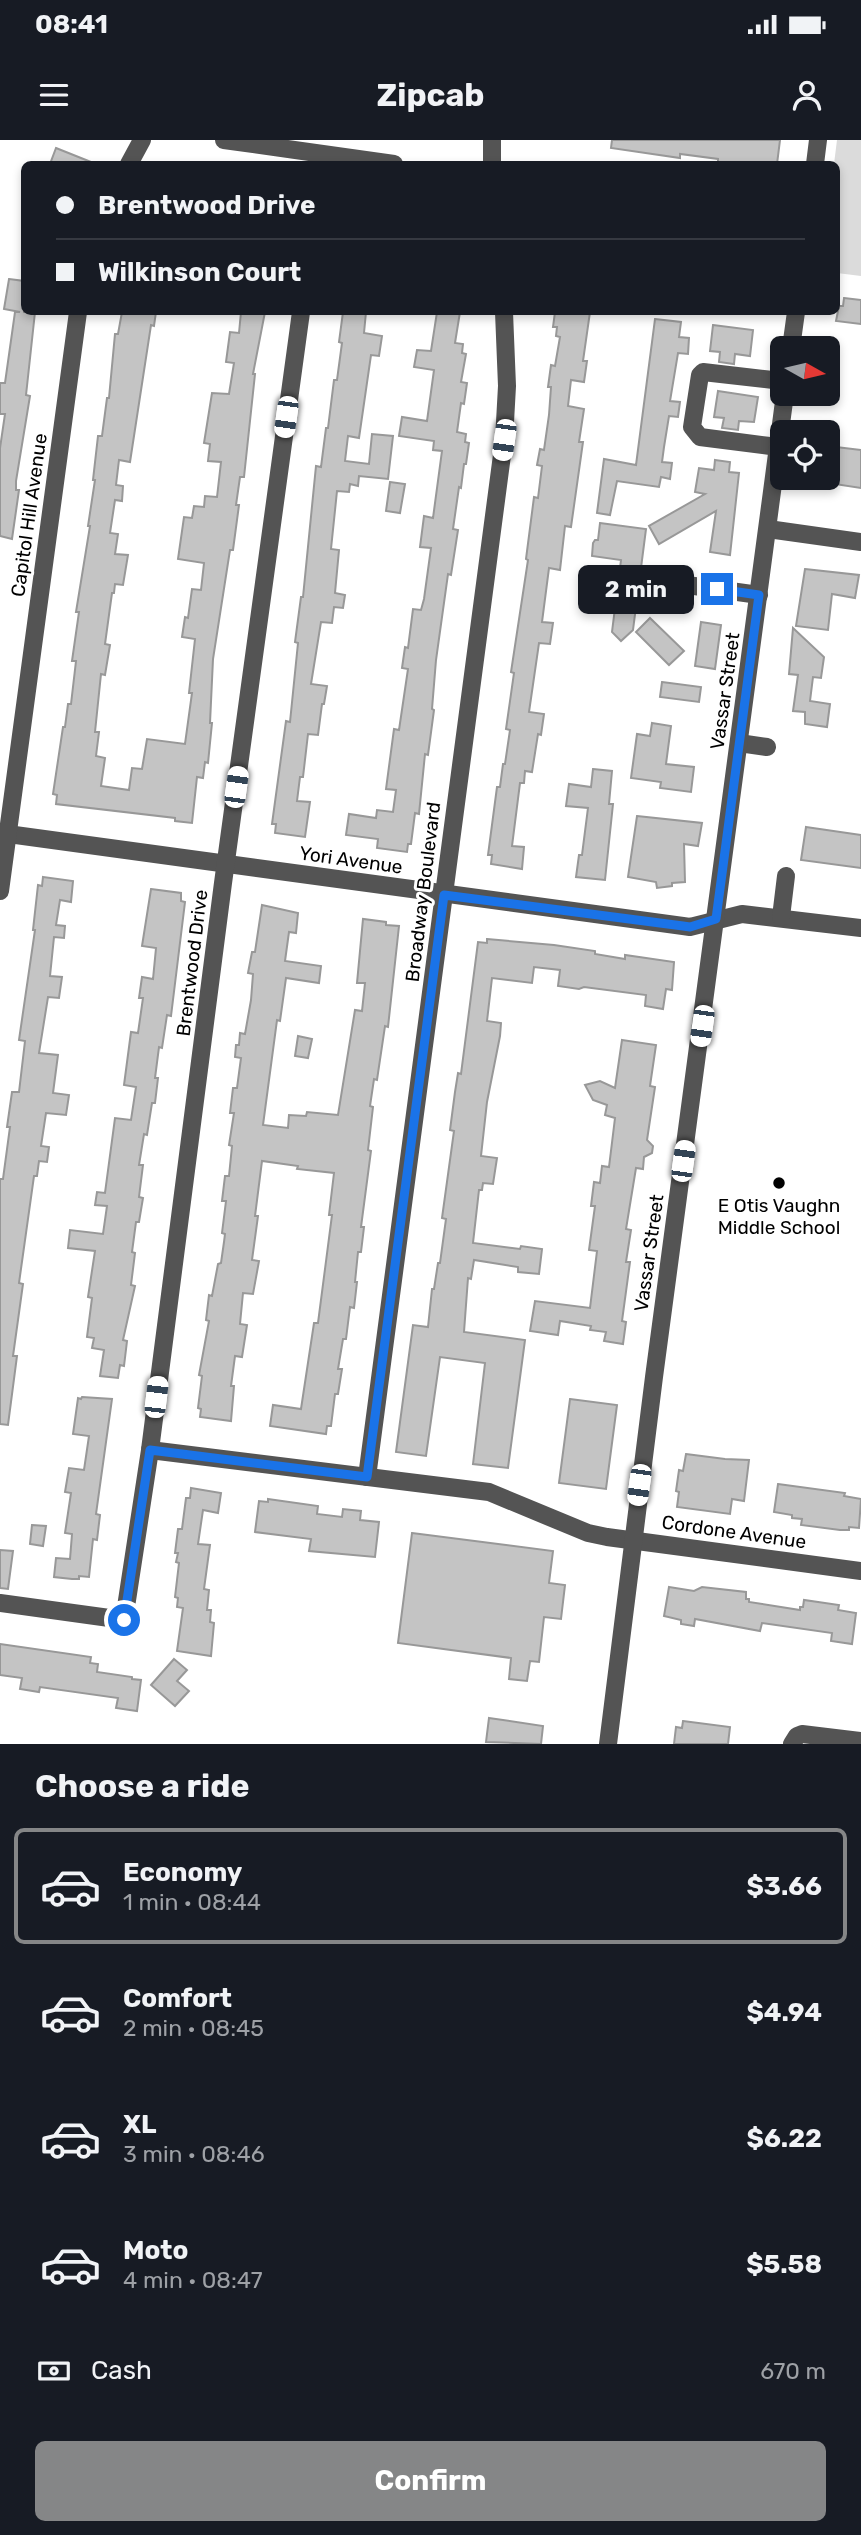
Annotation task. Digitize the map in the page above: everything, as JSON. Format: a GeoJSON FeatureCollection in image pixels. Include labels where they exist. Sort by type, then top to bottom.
{"type":"FeatureCollection","features":[{"type":"Feature","properties":{"kind":"street"},"geometry":{"type":"LineString","coordinates":[[131,161],[142,140]]}},
{"type":"Feature","properties":{"kind":"street"},"geometry":{"type":"LineString","coordinates":[[225,140],[322,160],[340,161]]}},
{"type":"Feature","properties":{"kind":"street"},"geometry":{"type":"LineString","coordinates":[[492,140],[492,161]]}},
{"type":"Feature","properties":{"kind":"street"},"geometry":{"type":"LineString","coordinates":[[815,161],[818,140]]}},
{"type":"Feature","properties":{"kind":"street","name":"Capitol Hill Avenue"},"geometry":{"type":"LineString","coordinates":[[0,891],[4,833],[78,315]]}},
{"type":"Feature","properties":{"kind":"street","name":"Brentwood Drive"},"geometry":{"type":"LineString","coordinates":[[0,1603],[124,1620],[150,1450],[301,315]]}},
{"type":"Feature","properties":{"kind":"street","name":"Broadway Boulevard"},"geometry":{"type":"LineString","coordinates":[[367,1477],[504,440],[507,386],[504,315]]}},
{"type":"Feature","properties":{"kind":"street"},"geometry":{"type":"LineString","coordinates":[[793,336],[796,315]]}},
{"type":"Feature","properties":{"kind":"street"},"geometry":{"type":"LineString","coordinates":[[770,380],[704,372],[699,375],[692,427],[700,437],[770,446]]}},
{"type":"Feature","properties":{"kind":"street","name":"Vassar Street"},"geometry":{"type":"LineString","coordinates":[[608,1744],[632,1539],[773,490]]}},
{"type":"Feature","properties":{"kind":"street"},"geometry":{"type":"LineString","coordinates":[[768,529],[861,542]]}},
{"type":"Feature","properties":{"kind":"street"},"geometry":{"type":"LineString","coordinates":[[680,584],[759,595]]}},
{"type":"Feature","properties":{"kind":"street"},"geometry":{"type":"LineString","coordinates":[[739,743],[767,747]]}},
{"type":"Feature","properties":{"kind":"street","name":"Yori Avenue"},"geometry":{"type":"LineString","coordinates":[[4,833],[690,927],[742,914],[861,928]]}},
{"type":"Feature","properties":{"kind":"street"},"geometry":{"type":"LineString","coordinates":[[781,917],[786,876]]}},
{"type":"Feature","properties":{"kind":"street","name":"Cordone Avenue"},"geometry":{"type":"LineString","coordinates":[[150,1450],[489,1492],[588,1533],[861,1571]]}},
{"type":"Feature","properties":{"kind":"street"},"geometry":{"type":"LineString","coordinates":[[792,1744],[797,1736],[802,1734],[861,1741]]}},
{"type":"Feature","properties":{"kind":"shaded area"},"geometry":{"type":"Polygon","coordinates":[[[837,140],[861,140],[861,276],[840,273],[840,161],[834,161],[837,140]]]}},
{"type":"Feature","properties":{"kind":"building"},"geometry":{"type":"Polygon","coordinates":[[[612,140],[780,140],[777,161],[718,161],[680,154],[680,158],[611,148],[612,140]]]}},
{"type":"Feature","properties":{"kind":"building"},"geometry":{"type":"Polygon","coordinates":[[[56,148],[88,161],[51,161],[56,148]]]}},
{"type":"Feature","properties":{"kind":"building"},"geometry":{"type":"Polygon","coordinates":[[[9,279],[21,281],[21,315],[35,315],[26,395],[30,396],[16,481],[16,490],[19,490],[12,539],[0,536],[0,448],[5,414],[0,414],[0,383],[5,383],[15,312],[20,312],[4,309],[9,279]]]}},
{"type":"Feature","properties":{"kind":"building"},"geometry":{"type":"Polygon","coordinates":[[[844,298],[861,300],[861,324],[836,321],[837,315],[840,315],[840,306],[843,306],[844,298]]]}},
{"type":"Feature","properties":{"kind":"building"},"geometry":{"type":"Polygon","coordinates":[[[121,315],[156,315],[154,326],[151,325],[130,462],[119,460],[116,485],[123,486],[122,501],[115,500],[110,533],[118,534],[115,554],[128,555],[123,585],[115,584],[112,593],[105,644],[110,645],[105,675],[101,674],[95,732],[99,732],[96,756],[105,758],[101,786],[129,790],[132,768],[142,769],[147,739],[185,744],[192,693],[189,693],[195,639],[182,637],[192,589],[201,590],[204,563],[178,559],[184,517],[192,518],[194,506],[204,507],[205,496],[217,497],[221,462],[208,461],[210,444],[204,443],[212,393],[229,394],[234,363],[226,362],[230,332],[239,333],[241,315],[264,315],[253,374],[244,477],[240,477],[233,550],[230,550],[213,659],[208,763],[205,762],[203,778],[197,777],[192,823],[175,821],[175,818],[56,804],[57,795],[53,794],[63,727],[68,704],[71,704],[76,661],[72,661],[79,612],[76,612],[90,526],[98,436],[102,436],[109,398],[115,334],[118,334],[121,315]]]}},
{"type":"Feature","properties":{"kind":"building"},"geometry":{"type":"Polygon","coordinates":[[[343,315],[366,315],[364,333],[382,336],[379,356],[371,355],[359,438],[348,436],[345,461],[369,464],[372,434],[393,436],[388,479],[359,476],[358,486],[350,484],[349,492],[337,491],[331,549],[339,550],[335,593],[345,595],[343,608],[334,607],[332,623],[321,622],[311,684],[327,686],[318,735],[308,734],[303,777],[300,777],[297,801],[310,802],[305,837],[275,833],[276,824],[272,824],[286,721],[290,722],[298,643],[295,642],[303,597],[316,466],[321,467],[334,380],[337,380],[342,343],[339,342],[343,315]]]}},
{"type":"Feature","properties":{"kind":"building"},"geometry":{"type":"Polygon","coordinates":[[[437,315],[460,315],[455,343],[463,344],[462,353],[466,354],[461,382],[467,383],[457,432],[466,434],[465,442],[469,443],[453,529],[458,530],[451,575],[448,574],[436,660],[434,710],[428,755],[425,754],[419,814],[415,813],[411,844],[408,844],[407,852],[377,848],[378,839],[346,835],[349,814],[376,818],[377,810],[393,812],[396,790],[386,789],[394,729],[399,730],[408,669],[402,668],[405,647],[408,648],[413,609],[421,610],[424,599],[431,548],[420,547],[424,516],[433,518],[442,451],[433,450],[434,441],[399,436],[402,417],[427,421],[434,370],[414,367],[417,350],[431,351],[437,315]]]}},
{"type":"Feature","properties":{"kind":"building"},"geometry":{"type":"Polygon","coordinates":[[[555,315],[590,315],[583,361],[587,361],[584,382],[571,380],[568,406],[584,409],[579,442],[583,442],[571,527],[565,526],[560,570],[549,568],[542,622],[553,623],[550,644],[539,643],[529,712],[544,714],[541,735],[538,734],[532,772],[525,771],[524,783],[520,783],[512,846],[524,847],[522,869],[491,864],[492,855],[488,855],[497,787],[500,787],[510,730],[506,729],[514,673],[511,672],[528,560],[534,497],[538,498],[542,466],[537,465],[540,449],[544,450],[549,415],[551,387],[548,387],[551,365],[555,366],[560,337],[556,336],[557,327],[553,327],[555,315]]]}},
{"type":"Feature","properties":{"kind":"building"},"geometry":{"type":"Polygon","coordinates":[[[655,319],[681,322],[679,337],[689,338],[688,354],[678,353],[670,401],[680,402],[678,417],[669,416],[662,462],[672,463],[670,479],[661,477],[659,487],[617,481],[610,515],[597,513],[604,459],[636,465],[655,319]]]}},
{"type":"Feature","properties":{"kind":"building"},"geometry":{"type":"Polygon","coordinates":[[[713,325],[753,330],[750,356],[735,354],[734,364],[719,362],[720,352],[710,351],[713,325]]]}},
{"type":"Feature","properties":{"kind":"building"},"geometry":{"type":"Polygon","coordinates":[[[718,391],[758,397],[754,422],[739,421],[738,430],[722,428],[724,418],[714,417],[718,391]]]}},
{"type":"Feature","properties":{"kind":"building"},"geometry":{"type":"Polygon","coordinates":[[[840,447],[861,450],[861,488],[840,485],[840,447]]]}},
{"type":"Feature","properties":{"kind":"building"},"geometry":{"type":"Polygon","coordinates":[[[715,460],[730,462],[729,472],[739,473],[730,555],[710,552],[716,511],[659,544],[649,526],[705,494],[695,492],[699,468],[714,470],[715,460]]]}},
{"type":"Feature","properties":{"kind":"building"},"geometry":{"type":"Polygon","coordinates":[[[390,482],[405,484],[400,513],[386,511],[390,482]]]}},
{"type":"Feature","properties":{"kind":"building"},"geometry":{"type":"Polygon","coordinates":[[[600,523],[646,529],[633,630],[621,641],[612,632],[621,560],[592,556],[600,523]]]}},
{"type":"Feature","properties":{"kind":"building"},"geometry":{"type":"Polygon","coordinates":[[[805,569],[859,575],[855,598],[832,594],[828,630],[796,626],[805,569]]]}},
{"type":"Feature","properties":{"kind":"building"},"geometry":{"type":"Polygon","coordinates":[[[650,618],[684,651],[669,665],[636,632],[650,618]]]}},
{"type":"Feature","properties":{"kind":"building"},"geometry":{"type":"Polygon","coordinates":[[[701,622],[721,625],[715,669],[695,666],[701,622]]]}},
{"type":"Feature","properties":{"kind":"building"},"geometry":{"type":"Polygon","coordinates":[[[793,628],[824,657],[821,678],[813,677],[810,701],[830,704],[827,727],[805,724],[805,712],[793,711],[798,675],[789,674],[793,628]]]}},
{"type":"Feature","properties":{"kind":"building"},"geometry":{"type":"Polygon","coordinates":[[[662,682],[701,687],[699,702],[660,697],[662,682]]]}},
{"type":"Feature","properties":{"kind":"building"},"geometry":{"type":"Polygon","coordinates":[[[652,723],[671,726],[666,764],[694,767],[691,792],[660,788],[661,782],[631,778],[637,734],[650,736],[652,723]]]}},
{"type":"Feature","properties":{"kind":"building"},"geometry":{"type":"Polygon","coordinates":[[[593,769],[612,771],[609,804],[613,804],[605,880],[576,877],[579,855],[582,855],[588,808],[566,806],[569,784],[591,787],[593,769]]]}},
{"type":"Feature","properties":{"kind":"building"},"geometry":{"type":"Polygon","coordinates":[[[637,816],[702,823],[698,846],[684,844],[685,882],[657,888],[656,882],[628,877],[637,816]]]}},
{"type":"Feature","properties":{"kind":"building"},"geometry":{"type":"Polygon","coordinates":[[[806,827],[861,835],[861,868],[801,860],[806,827]]]}},
{"type":"Feature","properties":{"kind":"building"},"geometry":{"type":"Polygon","coordinates":[[[43,877],[73,881],[71,902],[60,900],[56,925],[65,926],[64,938],[54,937],[50,976],[62,977],[59,998],[48,997],[39,1053],[58,1055],[53,1093],[69,1095],[66,1115],[46,1113],[41,1146],[49,1147],[47,1162],[39,1161],[37,1176],[34,1176],[19,1283],[23,1284],[13,1356],[17,1356],[8,1425],[0,1424],[0,1179],[3,1179],[12,1092],[19,1092],[25,1041],[19,1040],[35,930],[38,885],[42,886],[43,877]]]}},
{"type":"Feature","properties":{"kind":"building"},"geometry":{"type":"Polygon","coordinates":[[[151,889],[181,893],[181,901],[185,902],[171,1016],[167,1015],[162,1048],[159,1047],[155,1103],[152,1103],[147,1135],[144,1134],[139,1165],[143,1165],[139,1197],[143,1198],[132,1252],[135,1253],[131,1285],[135,1286],[123,1340],[127,1341],[124,1366],[120,1365],[118,1378],[100,1376],[104,1350],[92,1348],[94,1338],[87,1337],[92,1298],[88,1297],[95,1251],[68,1248],[70,1230],[103,1234],[107,1206],[95,1205],[97,1192],[105,1193],[115,1118],[131,1120],[136,1087],[124,1085],[131,1032],[138,1033],[143,998],[139,998],[142,977],[153,979],[156,948],[142,946],[151,889]]]}},
{"type":"Feature","properties":{"kind":"building"},"geometry":{"type":"Polygon","coordinates":[[[262,905],[298,913],[296,933],[289,932],[285,961],[321,966],[319,983],[286,978],[280,1021],[277,1020],[263,1125],[288,1128],[289,1115],[306,1116],[307,1112],[338,1115],[355,1010],[362,1011],[365,983],[357,983],[363,919],[399,926],[388,1027],[385,1026],[370,1106],[373,1107],[368,1150],[371,1151],[354,1308],[350,1307],[346,1339],[343,1339],[338,1369],[342,1369],[338,1394],[335,1394],[331,1426],[327,1426],[326,1434],[270,1426],[273,1405],[301,1409],[314,1323],[318,1323],[332,1215],[329,1215],[334,1173],[297,1169],[298,1166],[262,1161],[252,1260],[259,1261],[253,1294],[243,1293],[240,1324],[247,1325],[242,1357],[235,1356],[231,1386],[234,1386],[231,1421],[200,1417],[201,1409],[198,1408],[202,1376],[199,1375],[209,1321],[206,1320],[209,1295],[212,1296],[218,1264],[221,1263],[225,1234],[222,1233],[226,1201],[222,1201],[225,1176],[229,1176],[232,1146],[229,1145],[234,1113],[230,1113],[241,1058],[235,1057],[236,1045],[239,1045],[240,1033],[245,1034],[253,974],[248,973],[252,952],[255,952],[262,905]]]}},
{"type":"Feature","properties":{"kind":"building"},"geometry":{"type":"Polygon","coordinates":[[[487,939],[554,945],[625,959],[625,955],[674,962],[672,990],[666,989],[663,1009],[645,1006],[646,995],[558,986],[560,970],[534,967],[532,983],[492,978],[487,1021],[501,1023],[481,1156],[497,1158],[493,1184],[483,1183],[482,1190],[479,1190],[473,1243],[542,1249],[539,1274],[518,1272],[518,1267],[474,1260],[471,1279],[468,1278],[464,1332],[525,1340],[508,1468],[473,1464],[485,1363],[440,1357],[426,1456],[396,1452],[413,1325],[428,1327],[432,1289],[440,1263],[446,1219],[442,1218],[454,1131],[450,1130],[455,1092],[458,1073],[461,1074],[478,942],[487,943],[487,939]]]}},
{"type":"Feature","properties":{"kind":"building"},"geometry":{"type":"Polygon","coordinates":[[[298,1036],[312,1039],[308,1058],[295,1056],[298,1036]]]}},
{"type":"Feature","properties":{"kind":"building"},"geometry":{"type":"Polygon","coordinates":[[[622,1040],[656,1045],[650,1086],[655,1087],[647,1140],[653,1146],[652,1153],[644,1157],[643,1169],[636,1168],[626,1229],[631,1230],[626,1262],[630,1262],[622,1321],[626,1322],[623,1344],[604,1341],[606,1332],[590,1330],[591,1326],[560,1321],[558,1335],[530,1331],[535,1301],[590,1308],[597,1251],[589,1250],[595,1206],[591,1206],[594,1182],[600,1183],[602,1166],[609,1167],[615,1118],[605,1115],[607,1105],[593,1100],[585,1085],[600,1081],[615,1088],[622,1040]]]}},
{"type":"Feature","properties":{"kind":"building"},"geometry":{"type":"Polygon","coordinates":[[[78,1398],[112,1399],[96,1514],[100,1515],[97,1540],[93,1539],[89,1577],[79,1576],[79,1579],[72,1579],[54,1577],[56,1558],[70,1559],[72,1534],[65,1533],[71,1493],[65,1492],[69,1468],[84,1470],[89,1436],[73,1434],[78,1398]]]}},
{"type":"Feature","properties":{"kind":"building"},"geometry":{"type":"Polygon","coordinates":[[[570,1399],[617,1405],[606,1489],[559,1483],[570,1399]]]}},
{"type":"Feature","properties":{"kind":"building"},"geometry":{"type":"Polygon","coordinates":[[[686,1454],[749,1460],[744,1501],[732,1499],[730,1514],[677,1507],[679,1470],[683,1471],[686,1454]]]}},
{"type":"Feature","properties":{"kind":"building"},"geometry":{"type":"Polygon","coordinates":[[[778,1484],[845,1493],[844,1496],[861,1499],[859,1528],[840,1530],[801,1525],[802,1519],[774,1512],[778,1484]]]}},
{"type":"Feature","properties":{"kind":"building"},"geometry":{"type":"Polygon","coordinates":[[[191,1488],[221,1493],[218,1513],[203,1510],[198,1544],[210,1545],[204,1589],[209,1590],[207,1610],[211,1610],[210,1622],[214,1623],[211,1656],[177,1651],[183,1608],[177,1607],[178,1598],[175,1597],[179,1563],[176,1562],[178,1553],[175,1553],[178,1529],[182,1529],[186,1498],[190,1498],[191,1488]]]}},
{"type":"Feature","properties":{"kind":"building"},"geometry":{"type":"Polygon","coordinates":[[[268,1499],[318,1506],[317,1514],[342,1517],[343,1509],[361,1511],[360,1520],[379,1522],[375,1557],[309,1551],[311,1539],[255,1532],[259,1501],[268,1502],[268,1499]]]}},
{"type":"Feature","properties":{"kind":"building"},"geometry":{"type":"Polygon","coordinates":[[[32,1525],[46,1526],[43,1546],[30,1544],[32,1525]]]}},
{"type":"Feature","properties":{"kind":"building"},"geometry":{"type":"Polygon","coordinates":[[[412,1533],[553,1551],[549,1583],[565,1585],[561,1619],[544,1617],[539,1662],[530,1661],[527,1681],[509,1679],[511,1658],[398,1643],[412,1533]]]}},
{"type":"Feature","properties":{"kind":"building"},"geometry":{"type":"Polygon","coordinates":[[[0,1550],[13,1551],[8,1589],[0,1588],[0,1550]]]}},
{"type":"Feature","properties":{"kind":"building"},"geometry":{"type":"Polygon","coordinates":[[[669,1587],[694,1591],[702,1587],[746,1592],[749,1602],[800,1610],[804,1600],[839,1605],[838,1610],[856,1613],[852,1644],[831,1641],[832,1633],[762,1623],[760,1631],[695,1619],[694,1626],[681,1624],[681,1620],[664,1616],[669,1587]]]}},
{"type":"Feature","properties":{"kind":"building"},"geometry":{"type":"Polygon","coordinates":[[[0,1644],[91,1657],[90,1663],[98,1664],[97,1672],[141,1680],[137,1711],[116,1708],[118,1698],[40,1687],[39,1692],[20,1689],[22,1678],[0,1675],[0,1644]]]}},
{"type":"Feature","properties":{"kind":"building"},"geometry":{"type":"Polygon","coordinates":[[[174,1659],[187,1670],[177,1681],[189,1691],[175,1706],[151,1685],[174,1659]]]}},
{"type":"Feature","properties":{"kind":"building"},"geometry":{"type":"Polygon","coordinates":[[[489,1718],[543,1726],[541,1744],[486,1742],[489,1718]]]}},
{"type":"Feature","properties":{"kind":"building"},"geometry":{"type":"Polygon","coordinates":[[[683,1721],[730,1727],[728,1744],[674,1744],[676,1727],[682,1728],[683,1721]]]}},
{"type":"Feature","properties":{"kind":"place","name":"E Otis Vaughn Middle School"},"geometry":{"type":"Point","coordinates":[779,1183]}},
{"type":"Feature","properties":{"kind":"route"},"geometry":{"type":"LineString","coordinates":[[124,1620],[150,1450],[367,1477],[444,895],[690,927],[716,919],[759,595],[717,589]]}}]}
